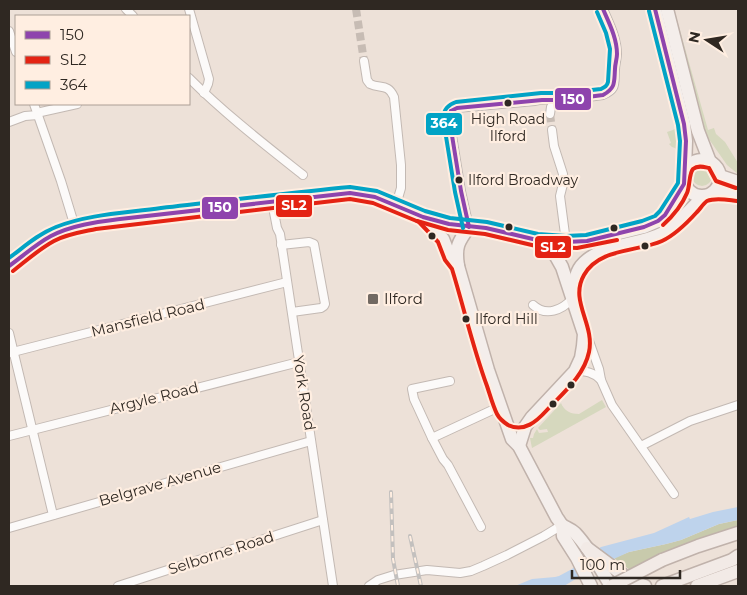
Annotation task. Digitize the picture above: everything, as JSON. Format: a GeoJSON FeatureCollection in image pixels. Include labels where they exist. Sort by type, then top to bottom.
{"type":"FeatureCollection","features":[{"type":"Feature","properties":{"kind":"highway"},"geometry":{"type":"LineString","coordinates":[[610,584],[662,560],[722,537],[738,533]]}},
{"type":"Feature","properties":{"kind":"highway"},"geometry":{"type":"LineString","coordinates":[[587,548],[634,582],[645,586]]}},
{"type":"Feature","properties":{"kind":"highway"},"geometry":{"type":"LineString","coordinates":[[662,586],[732,560],[738,556]]}},
{"type":"Feature","properties":{"kind":"highway"},"geometry":{"type":"LineString","coordinates":[[668,586],[738,561]]}},
{"type":"Feature","properties":{"kind":"highway"},"geometry":{"type":"LineString","coordinates":[[697,586],[738,571]]}},
{"type":"Feature","properties":{"kind":"main road"},"geometry":{"type":"LineString","coordinates":[[655,9],[684,124],[686,169]]}},
{"type":"Feature","properties":{"kind":"main road"},"geometry":{"type":"LineString","coordinates":[[667,9],[698,131],[710,162]]}},
{"type":"Feature","properties":{"kind":"main road"},"geometry":{"type":"LineString","coordinates":[[9,266],[37,244],[52,235],[74,227],[150,216],[350,193],[375,197],[423,217],[449,224],[486,228],[537,240],[587,241],[644,227],[658,221],[665,215],[680,192],[689,164],[698,160],[704,160],[715,166],[720,176],[718,186],[666,232],[606,250],[594,255],[582,266],[577,274],[572,299]]}},
{"type":"Feature","properties":{"kind":"main road"},"geometry":{"type":"LineString","coordinates":[[720,176],[738,182]]}},
{"type":"Feature","properties":{"kind":"main road"},"geometry":{"type":"LineString","coordinates":[[684,184],[693,195],[738,195]]}},
{"type":"Feature","properties":{"kind":"main road"},"geometry":{"type":"LineString","coordinates":[[423,217],[443,239],[450,257],[458,266]]}},
{"type":"Feature","properties":{"kind":"main road"},"geometry":{"type":"LineString","coordinates":[[469,227],[457,246],[458,266],[505,421],[514,442],[519,446],[562,525],[563,536],[591,586]]}},
{"type":"Feature","properties":{"kind":"main road"},"geometry":{"type":"LineString","coordinates":[[519,446],[525,427],[532,417],[571,375],[581,358],[583,346],[584,334],[562,267],[553,251],[537,240]]}},
{"type":"Feature","properties":{"kind":"main road"},"geometry":{"type":"LineString","coordinates":[[502,409],[511,419],[520,421],[532,417]]}},
{"type":"Feature","properties":{"kind":"main road"},"geometry":{"type":"LineString","coordinates":[[562,525],[575,533],[610,584]]}},
{"type":"Feature","properties":{"kind":"street"},"geometry":{"type":"LineString","coordinates":[[189,9],[209,79],[204,93]]}},
{"type":"Feature","properties":{"kind":"street"},"geometry":{"type":"LineString","coordinates":[[469,227],[460,191],[449,117],[451,111],[457,108],[501,105],[535,101],[544,98],[556,100],[603,96],[610,92],[614,88],[617,50],[614,36],[603,9]]}},
{"type":"Feature","properties":{"kind":"street"},"geometry":{"type":"LineString","coordinates":[[9,31],[15,49]]}},
{"type":"Feature","properties":{"kind":"street"},"geometry":{"type":"LineString","coordinates":[[364,61],[367,80],[370,84],[386,87],[394,97],[402,165],[400,194],[396,205]]}},
{"type":"Feature","properties":{"kind":"street"},"geometry":{"type":"LineString","coordinates":[[190,79],[204,93],[303,175]]}},
{"type":"Feature","properties":{"kind":"street"},"geometry":{"type":"LineString","coordinates":[[550,114],[551,107],[556,100]]}},
{"type":"Feature","properties":{"kind":"street"},"geometry":{"type":"LineString","coordinates":[[34,105],[61,181],[74,227]]}},
{"type":"Feature","properties":{"kind":"street"},"geometry":{"type":"LineString","coordinates":[[9,122],[72,105]]}},
{"type":"Feature","properties":{"kind":"street"},"geometry":{"type":"LineString","coordinates":[[552,130],[554,146],[563,174],[560,202],[566,242]]}},
{"type":"Feature","properties":{"kind":"street","name":"York Road"},"geometry":{"type":"LineString","coordinates":[[272,202],[280,234],[333,586]]}},
{"type":"Feature","properties":{"kind":"street"},"geometry":{"type":"LineString","coordinates":[[281,245],[309,242],[314,244],[324,304],[321,308],[292,312]]}},
{"type":"Feature","properties":{"kind":"street","name":"Mansfield Road"},"geometry":{"type":"LineString","coordinates":[[11,353],[287,282]]}},
{"type":"Feature","properties":{"kind":"street"},"geometry":{"type":"LineString","coordinates":[[534,305],[543,311],[553,311],[564,307],[572,299]]}},
{"type":"Feature","properties":{"kind":"street"},"geometry":{"type":"LineString","coordinates":[[9,333],[11,353],[52,514]]}},
{"type":"Feature","properties":{"kind":"street"},"geometry":{"type":"LineString","coordinates":[[584,334],[589,341],[601,380],[612,404],[674,494]]}},
{"type":"Feature","properties":{"kind":"street","name":"Argyle Road"},"geometry":{"type":"LineString","coordinates":[[9,436],[299,362]]}},
{"type":"Feature","properties":{"kind":"street"},"geometry":{"type":"LineString","coordinates":[[571,375],[590,372],[601,380]]}},
{"type":"Feature","properties":{"kind":"street"},"geometry":{"type":"LineString","coordinates":[[450,381],[412,389],[414,399],[432,438],[481,527]]}},
{"type":"Feature","properties":{"kind":"street"},"geometry":{"type":"LineString","coordinates":[[641,446],[690,421],[738,405]]}},
{"type":"Feature","properties":{"kind":"street"},"geometry":{"type":"LineString","coordinates":[[432,438],[502,409]]}},
{"type":"Feature","properties":{"kind":"street","name":"Belgrave Avenue"},"geometry":{"type":"LineString","coordinates":[[9,528],[52,514],[311,441]]}},
{"type":"Feature","properties":{"kind":"street","name":"Selborne Road"},"geometry":{"type":"LineString","coordinates":[[118,586],[323,520]]}},
{"type":"Feature","properties":{"kind":"street"},"geometry":{"type":"LineString","coordinates":[[369,586],[378,580],[394,575],[427,570],[460,573],[471,571],[507,555],[562,525]]}},
{"type":"Feature","properties":{"kind":"green space"},"geometry":{"type":"Polygon","coordinates":[[[671,9],[674,9],[708,130],[714,128],[716,134],[725,142],[738,163],[738,174],[727,165],[704,132],[671,9]]]}},
{"type":"Feature","properties":{"kind":"green space"},"geometry":{"type":"Polygon","coordinates":[[[658,57],[661,57],[678,123],[678,151],[669,144],[671,143],[667,132],[676,128],[658,57]]]}},
{"type":"Feature","properties":{"kind":"green space"},"geometry":{"type":"Polygon","coordinates":[[[702,166],[709,169],[712,176],[709,183],[702,186],[695,183],[692,176],[695,169],[702,166]]]}},
{"type":"Feature","properties":{"kind":"green space"},"geometry":{"type":"Polygon","coordinates":[[[602,400],[606,407],[532,448],[530,438],[533,438],[537,429],[539,433],[548,432],[547,429],[540,430],[538,428],[561,403],[568,412],[579,414],[602,400]]]}},
{"type":"Feature","properties":{"kind":"green space"},"geometry":{"type":"Polygon","coordinates":[[[738,520],[738,527],[630,570],[614,558],[629,552],[681,540],[719,524],[738,520]]]}},
{"type":"Feature","properties":{"kind":"water"},"geometry":{"type":"Polygon","coordinates":[[[738,507],[738,520],[719,524],[681,540],[629,552],[594,568],[564,586],[515,586],[532,579],[559,576],[572,569],[601,547],[654,533],[689,517],[690,519],[738,507]]]}},
{"type":"Feature","properties":{"kind":"tunnel"},"geometry":{"type":"LineString","coordinates":[[356,9],[364,61]]}},
{"type":"Feature","properties":{"kind":"tunnel"},"geometry":{"type":"LineString","coordinates":[[550,114],[552,130]]}},
{"type":"Feature","properties":{"kind":"railway"},"geometry":{"type":"LineString","coordinates":[[391,492],[393,559],[398,586]]}},
{"type":"Feature","properties":{"kind":"railway"},"geometry":{"type":"LineString","coordinates":[[410,536],[421,586]]}},
{"type":"Feature","properties":{"kind":"transit line","name":"150"},"geometry":{"type":"LineString","coordinates":[[451,111],[457,108],[542,100],[564,100],[603,95],[614,84],[617,54],[614,36],[603,9]]}},
{"type":"Feature","properties":{"kind":"transit line","name":"150"},"geometry":{"type":"LineString","coordinates":[[9,266],[51,236],[85,224],[350,193],[375,197],[423,217],[449,224],[486,228],[537,240],[587,241],[644,227],[658,221],[665,215],[684,184],[686,141],[684,124],[655,9]]}},
{"type":"Feature","properties":{"kind":"transit line","name":"364"},"geometry":{"type":"LineString","coordinates":[[9,258],[43,233],[81,219],[350,187],[377,191],[425,211],[450,218],[487,222],[538,234],[586,235],[655,216],[678,183],[680,141],[678,125],[649,11]]}},
{"type":"Feature","properties":{"kind":"transit line","name":"364"},"geometry":{"type":"LineString","coordinates":[[463,228],[443,118],[445,110],[456,102],[541,93],[564,93],[605,87],[608,82],[610,49],[606,33],[597,12]]}},
{"type":"Feature","properties":{"kind":"transit line","name":"150"},"geometry":{"type":"LineString","coordinates":[[451,111],[449,117],[469,227]]}},
{"type":"Feature","properties":{"kind":"transit line","name":"SL2"},"geometry":{"type":"LineString","coordinates":[[663,225],[683,202],[693,169],[709,168],[716,181],[736,188]]}},
{"type":"Feature","properties":{"kind":"transit line","name":"SL2"},"geometry":{"type":"LineString","coordinates":[[13,271],[54,241],[69,235],[96,229],[350,199],[373,203],[419,222],[438,242],[445,260],[452,269],[477,357],[496,411],[499,417],[508,425],[519,428],[530,425],[543,414],[572,384],[583,369],[589,352],[590,342],[579,294],[584,275],[591,266],[609,255],[662,241],[676,232],[707,201],[718,199],[737,201]]}},
{"type":"Feature","properties":{"kind":"transit line","name":"SL2"},"geometry":{"type":"LineString","coordinates":[[417,221],[448,230],[485,234],[536,246],[577,248],[617,240]]}},
{"type":"Feature","properties":{"kind":"place","name":"High Road Ilford"},"geometry":{"type":"Point","coordinates":[508,103]}},
{"type":"Feature","properties":{"kind":"place","name":"Ilford Broadway"},"geometry":{"type":"Point","coordinates":[459,180]}},
{"type":"Feature","properties":{"kind":"place","name":"Ilford"},"geometry":{"type":"Point","coordinates":[373,299]}},
{"type":"Feature","properties":{"kind":"place","name":"Ilford Hill"},"geometry":{"type":"Point","coordinates":[466,319]}}]}
